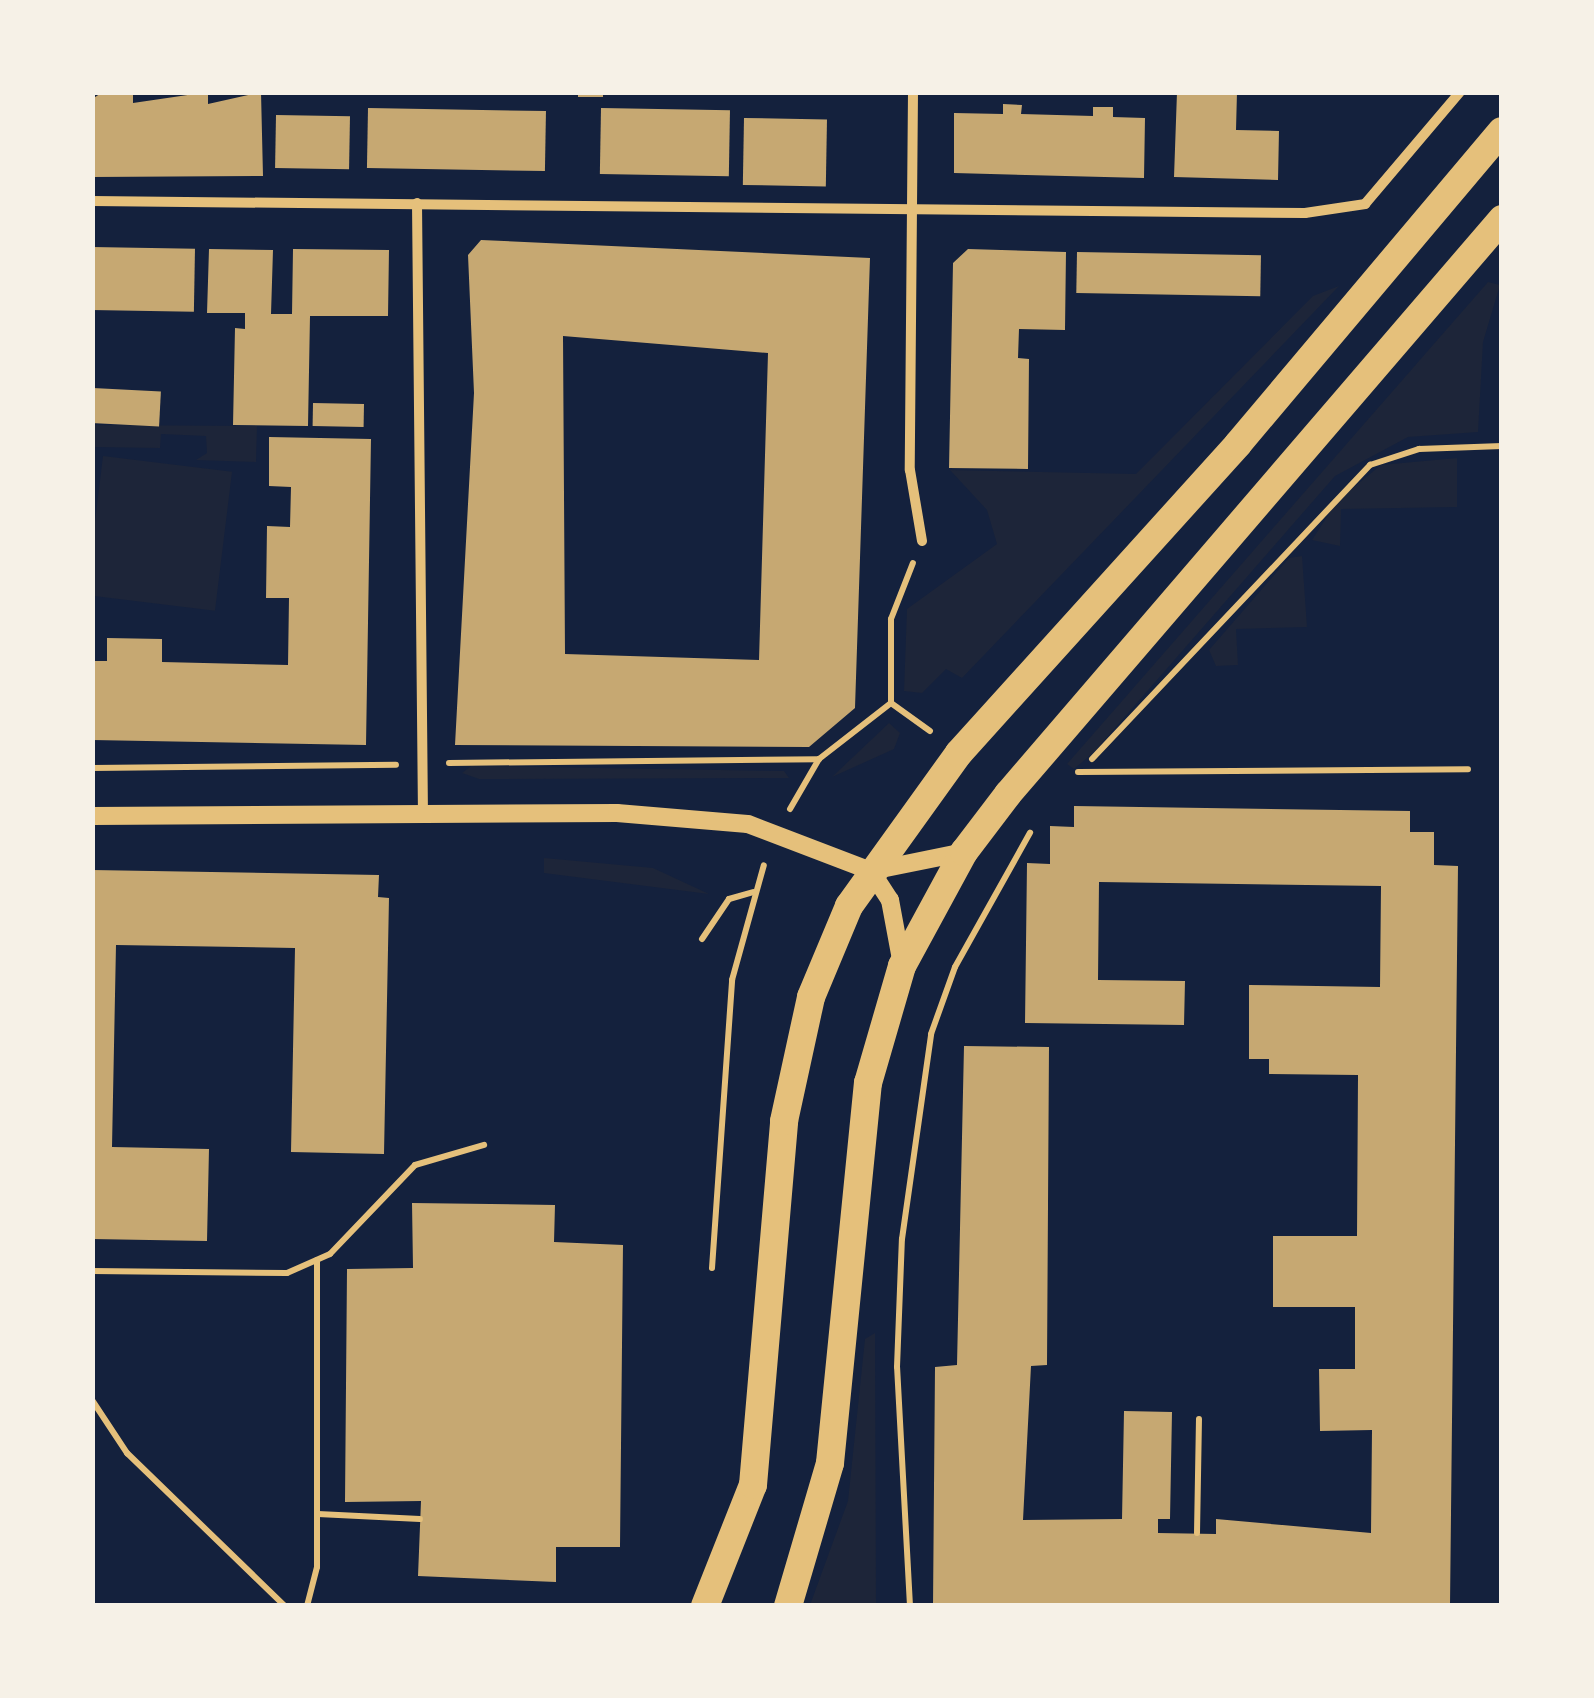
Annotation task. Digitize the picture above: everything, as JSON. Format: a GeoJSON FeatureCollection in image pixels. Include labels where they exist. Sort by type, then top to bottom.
{"type":"FeatureCollection","features":[{"type":"Feature","properties":{"kind":"highway"},"geometry":{"type":"LineString","coordinates":[[712,1601],[760,1444],[796,1061],[828,949],[871,872],[959,752],[1238,444],[1502,130]]}},
{"type":"Feature","properties":{"kind":"highway"},"geometry":{"type":"LineString","coordinates":[[788,1606],[830,1463],[868,1084],[902,966],[964,852],[1502,219]]}},
{"type":"Feature","properties":{"kind":"street"},"geometry":{"type":"LineString","coordinates":[[913,92],[910,470],[922,541]]}},
{"type":"Feature","properties":{"kind":"street"},"geometry":{"type":"LineString","coordinates":[[92,201],[1305,213],[1365,204],[1460,92]]}},
{"type":"Feature","properties":{"kind":"street"},"geometry":{"type":"LineString","coordinates":[[417,203],[423,814]]}},
{"type":"Feature","properties":{"kind":"street"},"geometry":{"type":"LineString","coordinates":[[92,816],[617,813],[778,830],[871,872],[890,900],[902,966]]}},
{"type":"Feature","properties":{"kind":"street"},"geometry":{"type":"LineString","coordinates":[[871,872],[964,852]]}},
{"type":"Feature","properties":{"kind":"path"},"geometry":{"type":"LineString","coordinates":[[1064,787],[1370,465],[1419,449],[1502,446]]}},
{"type":"Feature","properties":{"kind":"path"},"geometry":{"type":"LineString","coordinates":[[891,702],[891,619],[922,541]]}},
{"type":"Feature","properties":{"kind":"path"},"geometry":{"type":"LineString","coordinates":[[891,702],[921,724]]}},
{"type":"Feature","properties":{"kind":"path"},"geometry":{"type":"LineString","coordinates":[[712,1268],[732,980],[754,892],[778,830],[819,759],[891,702]]}},
{"type":"Feature","properties":{"kind":"path"},"geometry":{"type":"LineString","coordinates":[[92,768],[819,759]]}},
{"type":"Feature","properties":{"kind":"path"},"geometry":{"type":"LineString","coordinates":[[1076,772],[1468,769]]}},
{"type":"Feature","properties":{"kind":"path"},"geometry":{"type":"LineString","coordinates":[[910,1606],[896,1367],[902,1239],[931,1034],[956,967],[1039,818]]}},
{"type":"Feature","properties":{"kind":"path"},"geometry":{"type":"LineString","coordinates":[[702,939],[729,899],[754,892]]}},
{"type":"Feature","properties":{"kind":"path"},"geometry":{"type":"LineString","coordinates":[[92,1270],[287,1273],[316,1260],[416,1165],[484,1146]]}},
{"type":"Feature","properties":{"kind":"path"},"geometry":{"type":"LineString","coordinates":[[308,1606],[318,1514],[316,1260]]}},
{"type":"Feature","properties":{"kind":"path"},"geometry":{"type":"LineString","coordinates":[[92,1400],[127,1453],[286,1606]]}},
{"type":"Feature","properties":{"kind":"path"},"geometry":{"type":"LineString","coordinates":[[1197,1534],[1199,1420]]}},
{"type":"Feature","properties":{"kind":"path"},"geometry":{"type":"LineString","coordinates":[[318,1514],[420,1518]]}},
{"type":"Feature","properties":{"kind":"shaded area"},"geometry":{"type":"Polygon","coordinates":[[[1488,282],[1500,285],[1483,342],[1478,432],[1408,437],[1335,476],[1094,752],[1074,769],[1067,764],[1488,282]]]}},
{"type":"Feature","properties":{"kind":"shaded area"},"geometry":{"type":"Polygon","coordinates":[[[1339,286],[962,678],[946,669],[922,693],[904,691],[907,609],[997,544],[987,510],[950,470],[1136,474],[1313,296],[1339,286]]]}},
{"type":"Feature","properties":{"kind":"shaded area"},"geometry":{"type":"Polygon","coordinates":[[[93,425],[257,426],[256,462],[196,460],[207,453],[206,436],[161,434],[160,448],[93,447],[93,425]]]}},
{"type":"Feature","properties":{"kind":"shaded area"},"geometry":{"type":"Polygon","coordinates":[[[103,456],[232,472],[215,611],[92,596],[92,546],[103,456]]]}},
{"type":"Feature","properties":{"kind":"shaded area"},"geometry":{"type":"Polygon","coordinates":[[[1457,458],[1457,507],[1341,509],[1340,546],[1312,540],[1338,500],[1381,465],[1457,458]]]}},
{"type":"Feature","properties":{"kind":"shaded area"},"geometry":{"type":"Polygon","coordinates":[[[1302,556],[1307,627],[1236,629],[1238,665],[1216,666],[1209,650],[1289,558],[1302,556]]]}},
{"type":"Feature","properties":{"kind":"shaded area"},"geometry":{"type":"Polygon","coordinates":[[[889,723],[900,733],[894,749],[832,777],[889,723]]]}},
{"type":"Feature","properties":{"kind":"shaded area"},"geometry":{"type":"Polygon","coordinates":[[[471,766],[784,771],[789,778],[479,779],[462,773],[471,766]]]}},
{"type":"Feature","properties":{"kind":"shaded area"},"geometry":{"type":"Polygon","coordinates":[[[544,858],[653,868],[709,894],[544,873],[544,858]]]}},
{"type":"Feature","properties":{"kind":"shaded area"},"geometry":{"type":"Polygon","coordinates":[[[875,1333],[876,1605],[810,1605],[848,1501],[865,1339],[875,1333]]]}},
{"type":"Feature","properties":{"kind":"building"},"geometry":{"type":"Polygon","coordinates":[[[103,92],[133,92],[133,103],[208,92],[208,104],[261,92],[263,176],[92,177],[92,99],[103,92]]]}},
{"type":"Feature","properties":{"kind":"building"},"geometry":{"type":"Polygon","coordinates":[[[578,92],[603,92],[603,97],[578,97],[578,92]]]}},
{"type":"Feature","properties":{"kind":"building"},"geometry":{"type":"Polygon","coordinates":[[[1177,92],[1237,92],[1236,130],[1279,131],[1278,180],[1174,177],[1177,92]]]}},
{"type":"Feature","properties":{"kind":"building"},"geometry":{"type":"Polygon","coordinates":[[[1003,104],[1022,105],[1021,114],[1093,116],[1093,107],[1113,107],[1113,117],[1145,118],[1144,178],[954,173],[954,113],[1003,114],[1003,104]]]}},
{"type":"Feature","properties":{"kind":"building"},"geometry":{"type":"Polygon","coordinates":[[[368,108],[546,111],[545,171],[367,168],[368,108]]]}},
{"type":"Feature","properties":{"kind":"building"},"geometry":{"type":"Polygon","coordinates":[[[601,108],[730,110],[729,176],[600,174],[601,108]]]}},
{"type":"Feature","properties":{"kind":"building"},"geometry":{"type":"Polygon","coordinates":[[[276,115],[350,116],[349,169],[275,168],[276,115]]]}},
{"type":"Feature","properties":{"kind":"building"},"geometry":{"type":"Polygon","coordinates":[[[744,118],[827,119],[826,186],[743,185],[744,118]]]}},
{"type":"Feature","properties":{"kind":"building"},"geometry":{"type":"Polygon","coordinates":[[[481,240],[870,258],[855,708],[809,747],[455,745],[474,393],[468,255],[481,240]],[[563,336],[565,654],[759,660],[768,353],[563,336]]]}},
{"type":"Feature","properties":{"kind":"building"},"geometry":{"type":"Polygon","coordinates":[[[92,247],[195,249],[194,312],[92,310],[92,247]]]}},
{"type":"Feature","properties":{"kind":"building"},"geometry":{"type":"Polygon","coordinates":[[[209,249],[273,250],[271,314],[292,314],[293,249],[389,250],[388,316],[310,316],[308,426],[233,425],[235,328],[245,329],[245,313],[207,313],[209,249]]]}},
{"type":"Feature","properties":{"kind":"building"},"geometry":{"type":"Polygon","coordinates":[[[968,249],[1066,252],[1065,330],[1019,329],[1018,358],[1029,359],[1028,469],[949,468],[953,263],[968,249]]]}},
{"type":"Feature","properties":{"kind":"building"},"geometry":{"type":"Polygon","coordinates":[[[1077,252],[1261,255],[1260,296],[1076,293],[1077,252]]]}},
{"type":"Feature","properties":{"kind":"building"},"geometry":{"type":"Polygon","coordinates":[[[93,388],[161,392],[159,427],[92,423],[93,388]]]}},
{"type":"Feature","properties":{"kind":"building"},"geometry":{"type":"Polygon","coordinates":[[[313,403],[364,404],[364,427],[313,426],[313,403]]]}},
{"type":"Feature","properties":{"kind":"building"},"geometry":{"type":"Polygon","coordinates":[[[269,437],[371,439],[366,745],[92,740],[92,661],[107,661],[107,638],[162,639],[162,662],[288,665],[289,598],[266,598],[267,526],[290,527],[291,487],[269,486],[269,437]]]}},
{"type":"Feature","properties":{"kind":"building"},"geometry":{"type":"Polygon","coordinates":[[[1074,806],[1410,811],[1410,832],[1434,832],[1434,865],[1458,866],[1450,1606],[933,1606],[935,1367],[957,1365],[964,1046],[1049,1047],[1047,1365],[1031,1366],[1023,1520],[1122,1519],[1124,1411],[1172,1412],[1170,1519],[1158,1519],[1158,1533],[1216,1534],[1216,1519],[1371,1533],[1372,1430],[1320,1431],[1319,1369],[1355,1369],[1355,1307],[1273,1307],[1273,1236],[1357,1236],[1358,1075],[1269,1074],[1269,1059],[1249,1059],[1249,985],[1380,987],[1381,886],[1099,882],[1098,980],[1185,981],[1184,1025],[1025,1023],[1027,863],[1050,864],[1050,826],[1074,827],[1074,806]]]}},
{"type":"Feature","properties":{"kind":"building"},"geometry":{"type":"Polygon","coordinates":[[[92,870],[379,875],[378,897],[389,898],[384,1154],[291,1152],[295,948],[116,945],[112,1147],[209,1149],[207,1241],[92,1239],[92,870]]]}},
{"type":"Feature","properties":{"kind":"building"},"geometry":{"type":"Polygon","coordinates":[[[412,1203],[555,1205],[554,1242],[623,1245],[620,1547],[556,1547],[556,1582],[418,1576],[421,1501],[345,1502],[347,1269],[413,1268],[412,1203]]]}}]}
